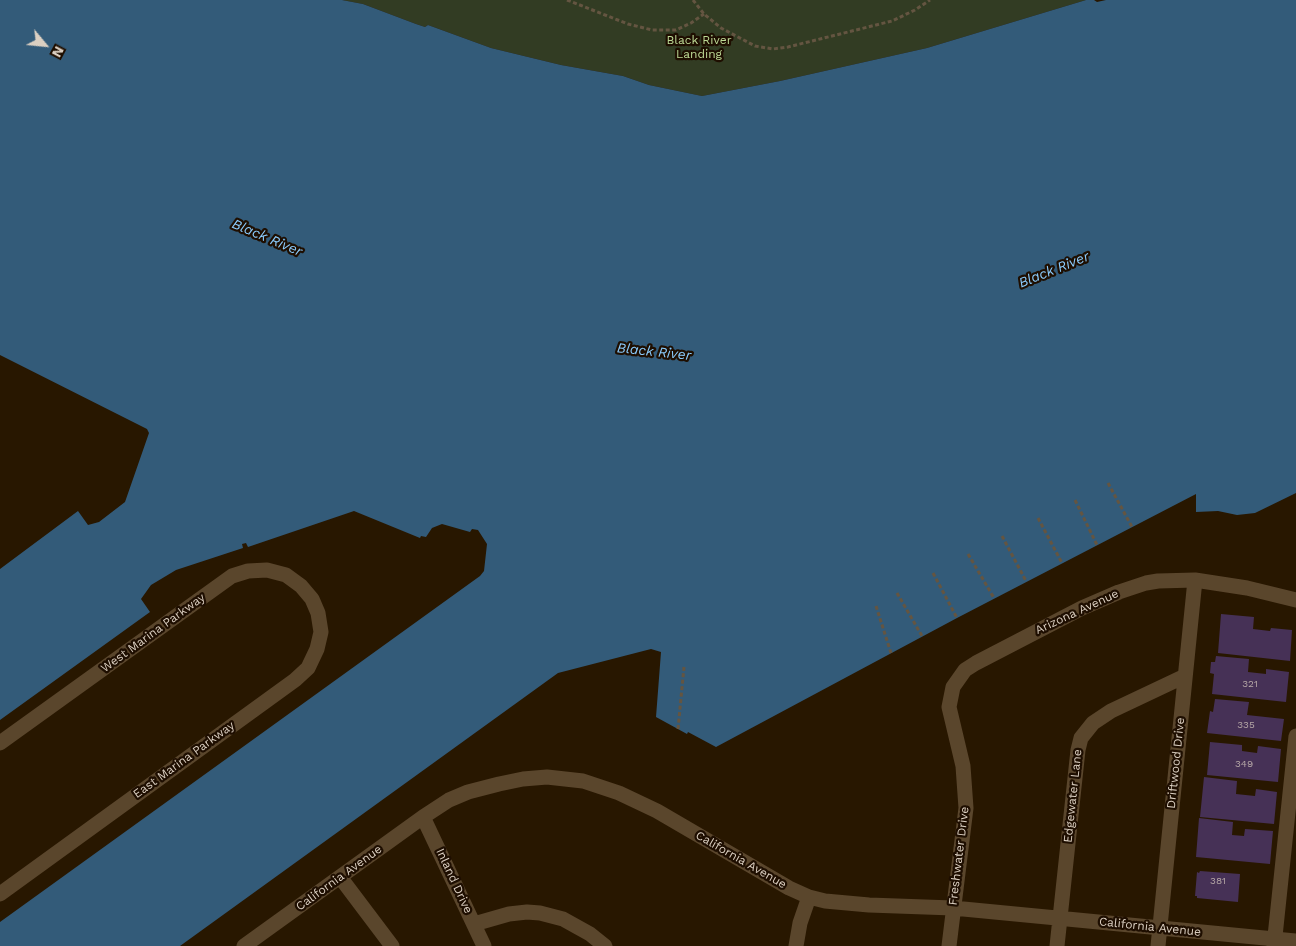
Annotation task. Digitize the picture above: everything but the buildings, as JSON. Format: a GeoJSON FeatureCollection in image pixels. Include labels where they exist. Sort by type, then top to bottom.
{"type":"FeatureCollection","features":[{"type":"Feature","properties":{"kind":"street","name":"West Marina Parkway"},"geometry":{"type":"LineString","coordinates":[[0,743],[232,576],[248,571],[267,570],[286,576],[301,586],[312,599]]}},
{"type":"Feature","properties":{"kind":"street","name":"Arizona Avenue"},"geometry":{"type":"LineString","coordinates":[[948,707],[956,680],[969,667],[1073,612],[1119,592],[1146,583],[1195,580],[1247,588],[1296,600]]}},
{"type":"Feature","properties":{"kind":"street","name":"Driftwood Drive"},"geometry":{"type":"LineString","coordinates":[[1158,946],[1195,580]]}},
{"type":"Feature","properties":{"kind":"street","name":"East Marina Parkway"},"geometry":{"type":"LineString","coordinates":[[0,894],[295,680],[308,668],[318,650],[321,632],[318,613],[312,599]]}},
{"type":"Feature","properties":{"kind":"street","name":"Edgewater Lane"},"geometry":{"type":"LineString","coordinates":[[1057,946],[1078,750],[1081,738],[1094,723],[1111,711],[1185,676]]}},
{"type":"Feature","properties":{"kind":"street","name":"Freshwater Drive"},"geometry":{"type":"LineString","coordinates":[[948,707],[963,766],[966,794],[965,823],[949,946]]}},
{"type":"Feature","properties":{"kind":"street"},"geometry":{"type":"LineString","coordinates":[[1275,943],[1296,736]]}},
{"type":"Feature","properties":{"kind":"street","name":"California Avenue"},"geometry":{"type":"LineString","coordinates":[[244,946],[423,816],[449,800],[468,792],[499,784],[547,777],[583,781],[619,793],[657,811],[774,880],[809,897],[848,904],[953,908],[1060,918],[1159,928],[1275,943],[1296,941]]}},
{"type":"Feature","properties":{"kind":"street","name":"Inland Drive"},"geometry":{"type":"LineString","coordinates":[[423,816],[484,946]]}},
{"type":"Feature","properties":{"kind":"street"},"geometry":{"type":"LineString","coordinates":[[340,877],[392,946]]}},
{"type":"Feature","properties":{"kind":"street"},"geometry":{"type":"LineString","coordinates":[[796,946],[800,923],[809,897]]}},
{"type":"Feature","properties":{"kind":"street"},"geometry":{"type":"LineString","coordinates":[[474,924],[509,914],[540,913],[563,919],[590,934],[605,946]]}},
{"type":"Feature","properties":{"kind":"path"},"geometry":{"type":"LineString","coordinates":[[567,0],[628,24],[652,30],[676,30],[704,14]]}},
{"type":"Feature","properties":{"kind":"path"},"geometry":{"type":"LineString","coordinates":[[693,0],[704,14],[733,36],[764,49],[788,47],[892,21],[930,0]]}},
{"type":"Feature","properties":{"kind":"path"},"geometry":{"type":"LineString","coordinates":[[1108,483],[1132,526]]}},
{"type":"Feature","properties":{"kind":"path"},"geometry":{"type":"LineString","coordinates":[[1075,500],[1097,545]]}},
{"type":"Feature","properties":{"kind":"path"},"geometry":{"type":"LineString","coordinates":[[1038,518],[1062,563]]}},
{"type":"Feature","properties":{"kind":"path"},"geometry":{"type":"LineString","coordinates":[[1002,536],[1026,581]]}},
{"type":"Feature","properties":{"kind":"path"},"geometry":{"type":"LineString","coordinates":[[968,554],[994,598]]}},
{"type":"Feature","properties":{"kind":"path"},"geometry":{"type":"LineString","coordinates":[[932,573],[957,618]]}},
{"type":"Feature","properties":{"kind":"path"},"geometry":{"type":"LineString","coordinates":[[897,593],[922,636]]}},
{"type":"Feature","properties":{"kind":"path"},"geometry":{"type":"LineString","coordinates":[[876,606],[891,653]]}},
{"type":"Feature","properties":{"kind":"path"},"geometry":{"type":"LineString","coordinates":[[678,729],[684,668]]}},
{"type":"Feature","properties":{"kind":"green space","name":"Black River Landing"},"geometry":{"type":"Polygon","coordinates":[[[342,0],[1086,0],[927,48],[780,81],[702,96],[649,85],[623,76],[561,65],[491,48],[428,25],[425,27],[416,24],[363,4],[342,0]]]}},
{"type":"Feature","properties":{"kind":"water","name":"Black River"},"geometry":{"type":"Polygon","coordinates":[[[0,0],[342,0],[363,4],[416,24],[425,27],[428,25],[491,48],[561,65],[623,76],[649,85],[702,96],[780,81],[927,48],[1086,0],[1097,2],[1106,0],[1296,0],[1296,493],[1255,513],[1237,515],[1218,511],[1196,512],[1196,494],[957,618],[716,747],[656,717],[661,652],[651,649],[558,673],[180,946],[0,946],[0,922],[480,576],[484,571],[487,544],[478,530],[472,529],[470,532],[442,524],[432,528],[426,537],[421,536],[420,538],[354,511],[248,547],[246,543],[242,544],[243,548],[176,570],[151,585],[141,599],[150,612],[0,720],[0,569],[78,511],[88,525],[99,522],[125,502],[149,433],[147,429],[0,355],[0,0]]]}}]}
